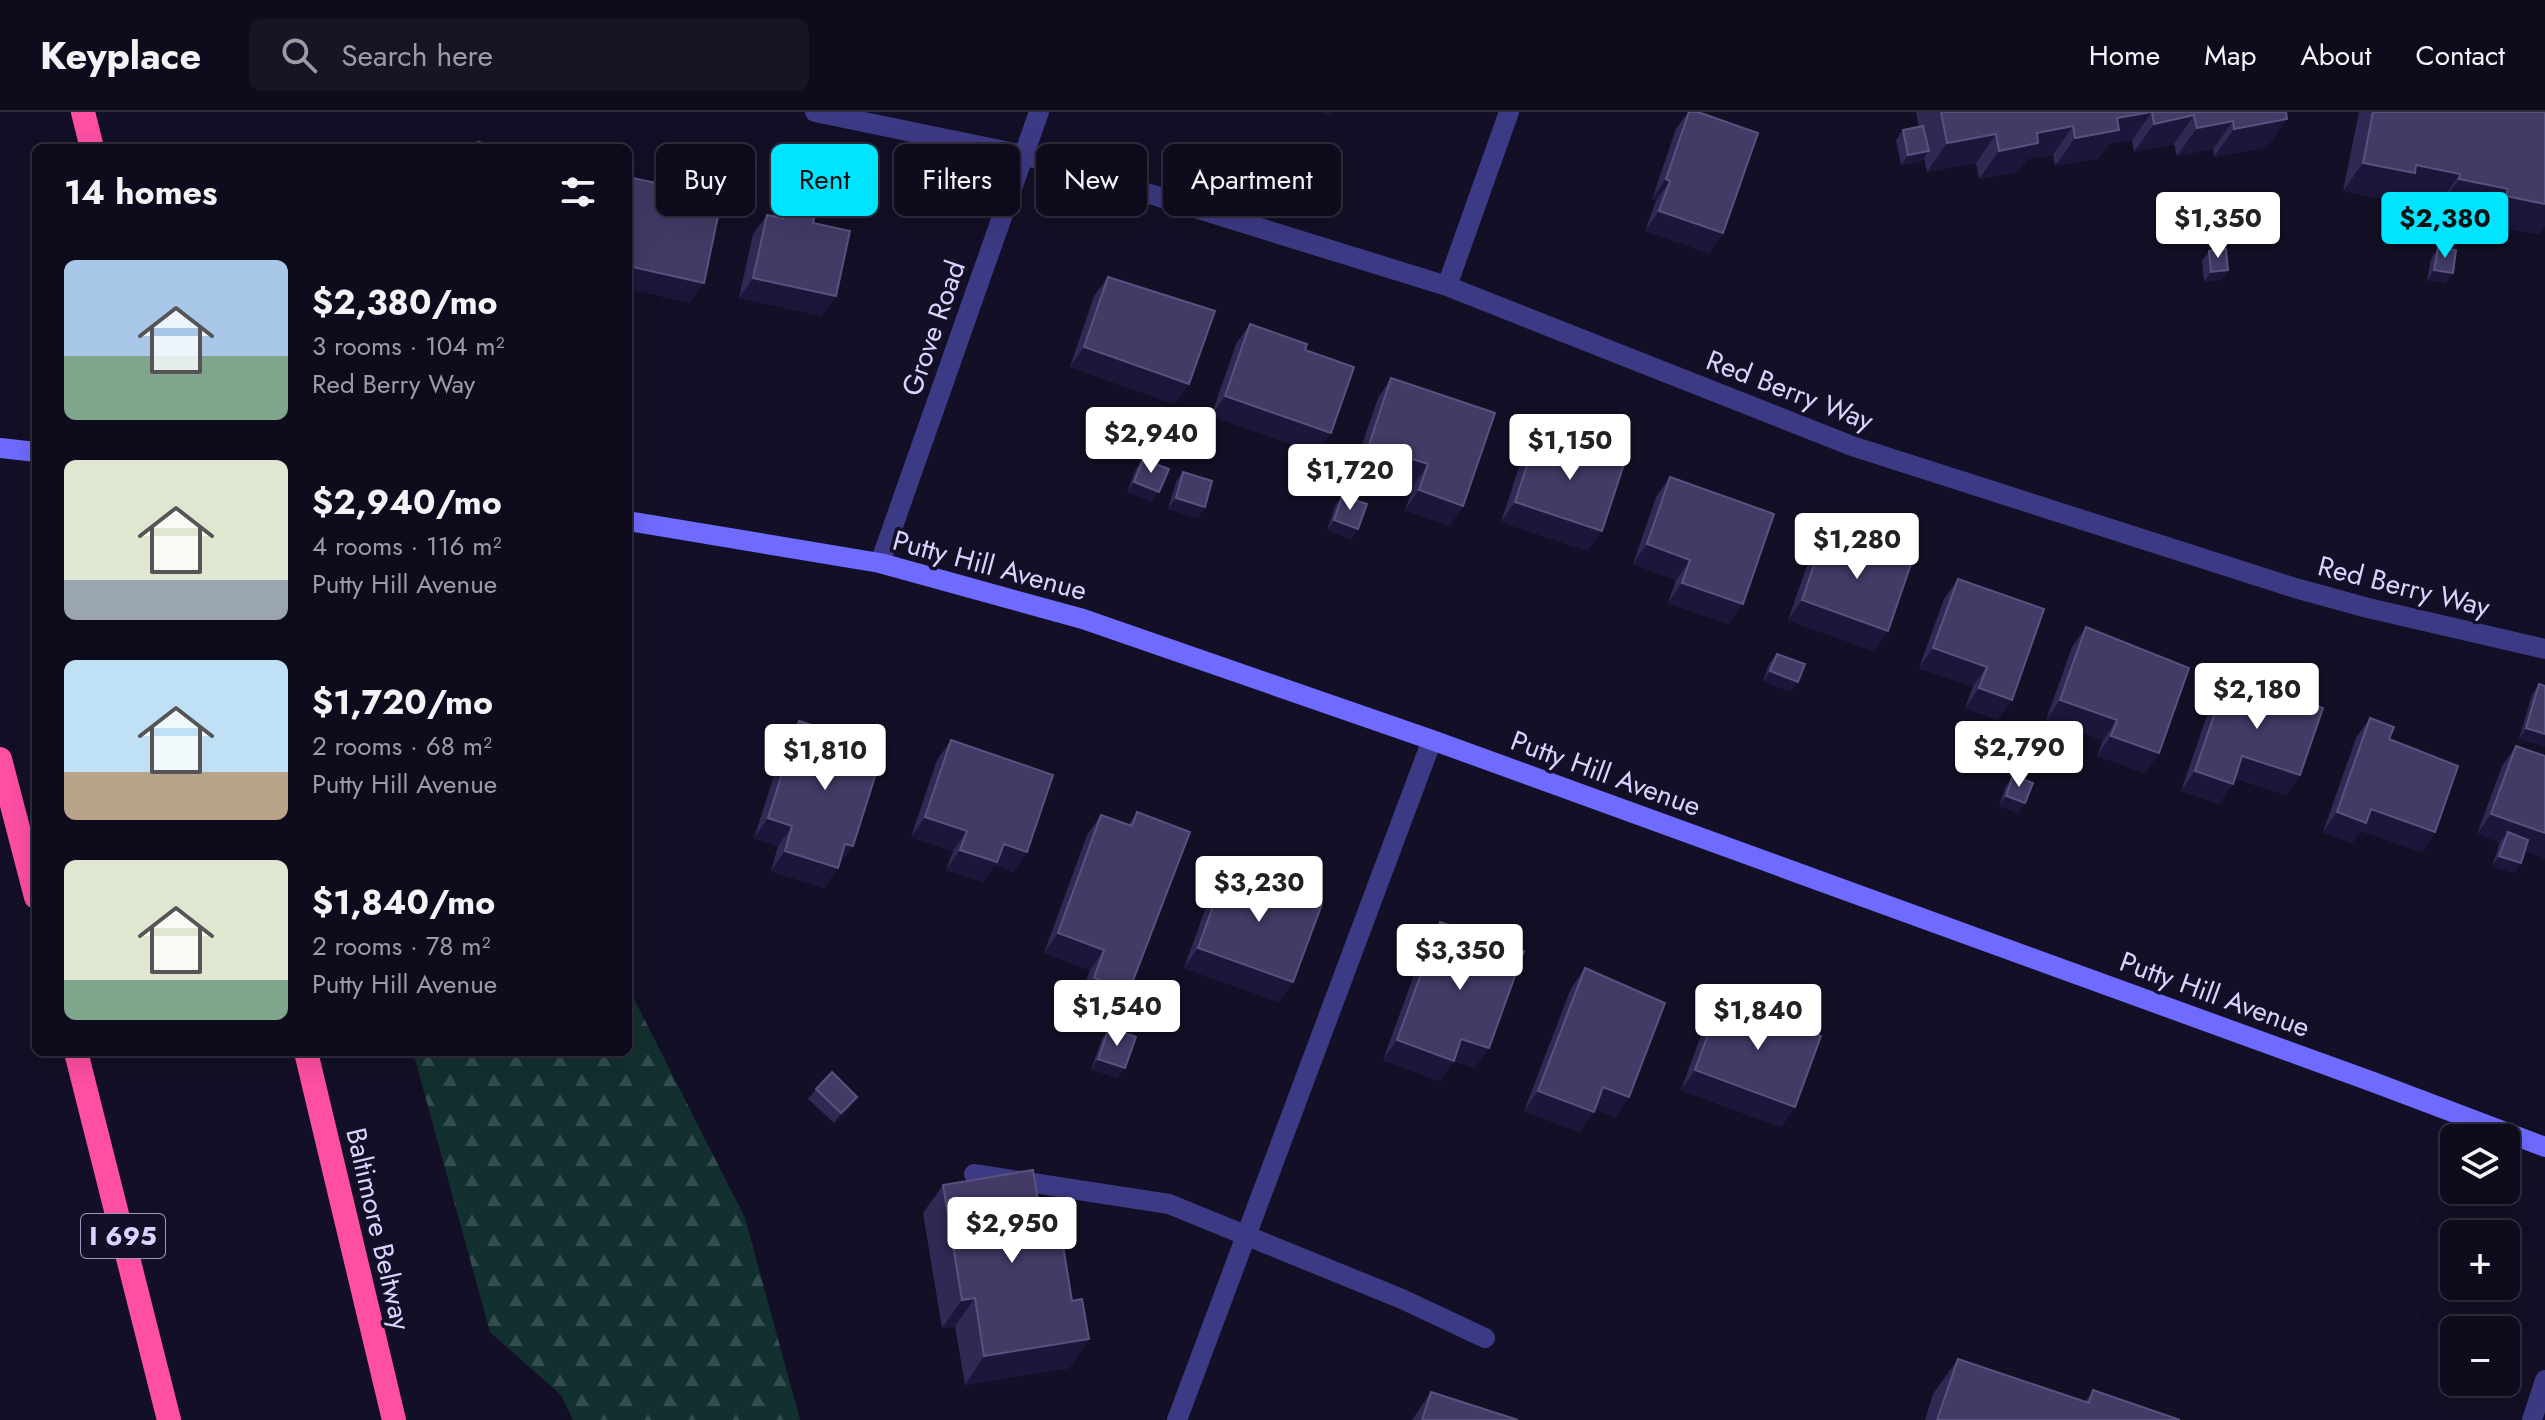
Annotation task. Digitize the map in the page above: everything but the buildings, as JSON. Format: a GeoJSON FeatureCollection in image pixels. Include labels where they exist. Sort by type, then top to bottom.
{"type":"FeatureCollection","features":[{"type":"Feature","properties":{"kind":"highway"},"geometry":{"type":"LineString","coordinates":[[83,112],[91,144]]}},
{"type":"Feature","properties":{"kind":"highway"},"geometry":{"type":"LineString","coordinates":[[0,759],[32,882]]}},
{"type":"Feature","properties":{"kind":"highway","name":"I 695"},"geometry":{"type":"LineString","coordinates":[[77,1056],[169,1420]]}},
{"type":"Feature","properties":{"kind":"highway","name":"Baltimore Beltway"},"geometry":{"type":"LineString","coordinates":[[307,1056],[394,1420]]}},
{"type":"Feature","properties":{"kind":"main road"},"geometry":{"type":"LineString","coordinates":[[0,448],[32,452]]}},
{"type":"Feature","properties":{"kind":"main road","name":"Putty Hill Avenue"},"geometry":{"type":"LineString","coordinates":[[632,522],[880,563],[1083,619],[1432,740],[2545,1147]]}},
{"type":"Feature","properties":{"kind":"street","name":"Red Berry Way"},"geometry":{"type":"LineString","coordinates":[[815,112],[1024,155],[1447,286],[1867,450],[2295,588],[2545,649]]}},
{"type":"Feature","properties":{"kind":"street","name":"Grove Road"},"geometry":{"type":"LineString","coordinates":[[880,563],[1039,112]]}},
{"type":"Feature","properties":{"kind":"street"},"geometry":{"type":"LineString","coordinates":[[1447,286],[1509,112]]}},
{"type":"Feature","properties":{"kind":"street"},"geometry":{"type":"LineString","coordinates":[[1177,1420],[1432,740]]}},
{"type":"Feature","properties":{"kind":"street"},"geometry":{"type":"LineString","coordinates":[[974,1174],[1169,1204],[1402,1299],[1485,1338]]}},
{"type":"Feature","properties":{"kind":"street"},"geometry":{"type":"LineString","coordinates":[[2532,1420],[2545,1380]]}},
{"type":"Feature","properties":{"kind":"green space"},"geometry":{"type":"Polygon","coordinates":[[[632,995],[745,1218],[800,1420],[573,1420],[561,1395],[490,1332],[414,1056],[632,1056],[632,995]]]}}]}
